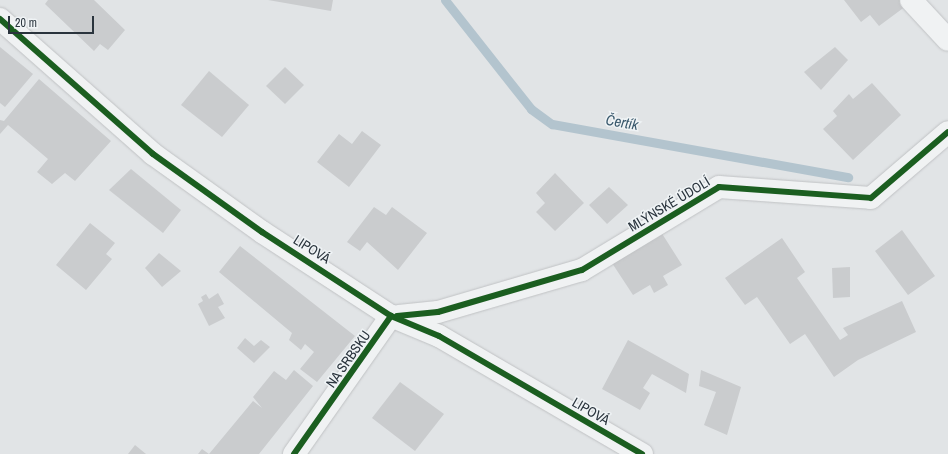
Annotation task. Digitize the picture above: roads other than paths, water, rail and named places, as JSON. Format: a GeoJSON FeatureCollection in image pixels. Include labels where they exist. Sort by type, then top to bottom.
{"type":"FeatureCollection","features":[{"type":"Feature","properties":{"kind":"street"},"geometry":{"type":"LineString","coordinates":[[911,0],[948,40]]}},
{"type":"Feature","properties":{"kind":"street","name":"LIPOVÁ"},"geometry":{"type":"LineString","coordinates":[[0,19],[153,154],[262,232],[391,316],[439,336],[642,454]]}},
{"type":"Feature","properties":{"kind":"street","name":"MLÝNSKÉ ÚDOLÍ"},"geometry":{"type":"LineString","coordinates":[[391,316],[438,312],[582,270],[719,187],[871,198],[948,132]]}},
{"type":"Feature","properties":{"kind":"street","name":"NA SRBSKU"},"geometry":{"type":"LineString","coordinates":[[294,454],[391,316]]}},
{"type":"Feature","properties":{"kind":"waterway","name":"Čertík"},"geometry":{"type":"LineString","coordinates":[[445,0],[531,109],[552,124],[848,177]]}}]}
